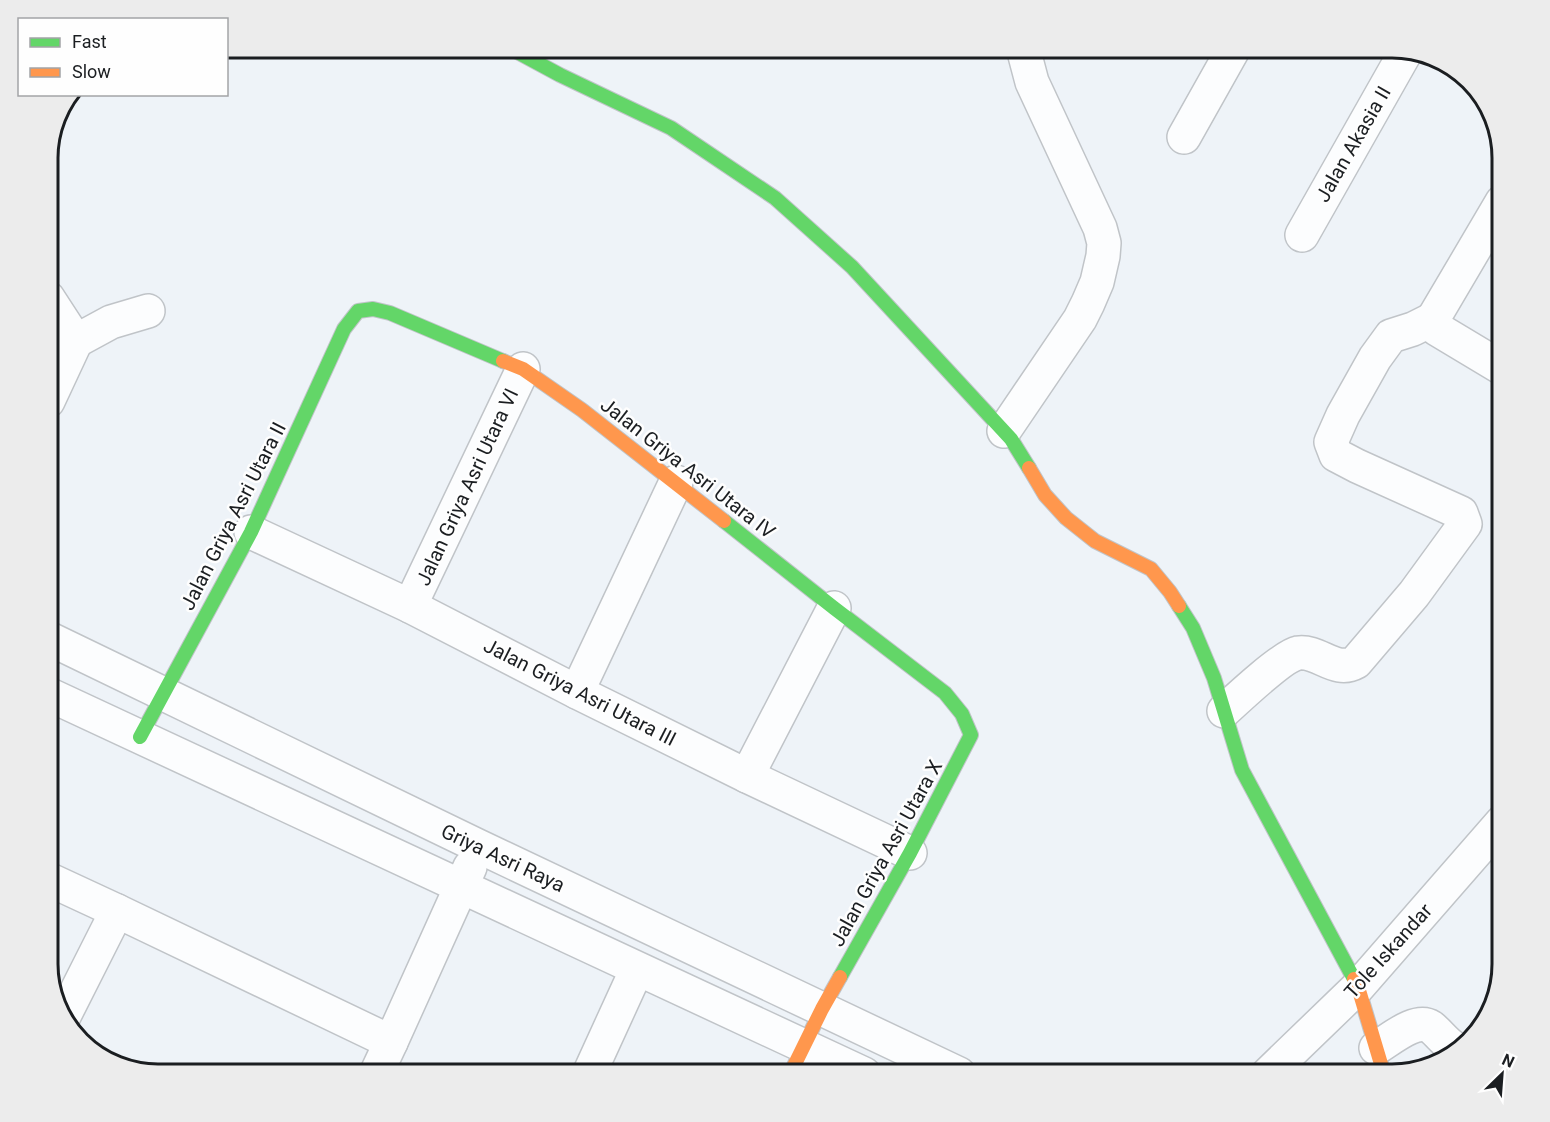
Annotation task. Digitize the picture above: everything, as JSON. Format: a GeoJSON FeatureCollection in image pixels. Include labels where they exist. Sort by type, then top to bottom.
{"type":"FeatureCollection","features":[{"type":"Feature","properties":{"kind":"street"},"geometry":{"type":"LineString","coordinates":[[529,58],[671,128],[775,198],[852,267],[1004,431],[1046,495],[1066,518],[1095,541],[1151,569],[1170,592],[1193,628],[1214,678],[1242,770],[1358,987],[1380,1061]]}},
{"type":"Feature","properties":{"kind":"street"},"geometry":{"type":"LineString","coordinates":[[1004,431],[1080,319],[1097,282],[1104,243],[1100,228],[1032,82],[1026,58]]}},
{"type":"Feature","properties":{"kind":"street"},"geometry":{"type":"LineString","coordinates":[[1184,137],[1228,58]]}},
{"type":"Feature","properties":{"kind":"street","name":"Jalan Akasia II"},"geometry":{"type":"LineString","coordinates":[[1302,235],[1401,59]]}},
{"type":"Feature","properties":{"kind":"street"},"geometry":{"type":"LineString","coordinates":[[1224,711],[1279,664],[1295,654],[1306,654],[1342,666],[1350,666],[1356,662],[1414,594],[1465,524],[1461,513],[1336,455],[1331,442],[1343,415],[1375,358],[1391,336],[1433,321],[1490,249]]}},
{"type":"Feature","properties":{"kind":"street","name":"Jalan Griya Asri Utara IV"},"geometry":{"type":"LineString","coordinates":[[358,311],[373,309],[390,313],[523,369],[582,410],[676,482],[945,693],[962,714]]}},
{"type":"Feature","properties":{"kind":"street"},"geometry":{"type":"LineString","coordinates":[[59,377],[76,341],[111,322],[148,311]]}},
{"type":"Feature","properties":{"kind":"street","name":"Jalan Griya Asri Utara II"},"geometry":{"type":"LineString","coordinates":[[140,737],[251,532],[344,329],[358,311]]}},
{"type":"Feature","properties":{"kind":"street"},"geometry":{"type":"LineString","coordinates":[[59,315],[76,341]]}},
{"type":"Feature","properties":{"kind":"street"},"geometry":{"type":"LineString","coordinates":[[1433,321],[1433,326],[1437,329],[1492,362]]}},
{"type":"Feature","properties":{"kind":"street","name":"Jalan Griya Asri Utara VI"},"geometry":{"type":"LineString","coordinates":[[410,606],[523,369]]}},
{"type":"Feature","properties":{"kind":"street"},"geometry":{"type":"LineString","coordinates":[[577,692],[676,482]]}},
{"type":"Feature","properties":{"kind":"street","name":"Jalan Griya Asri Utara III"},"geometry":{"type":"LineString","coordinates":[[251,532],[410,606],[747,776],[910,853]]}},
{"type":"Feature","properties":{"kind":"street"},"geometry":{"type":"LineString","coordinates":[[747,776],[834,608]]}},
{"type":"Feature","properties":{"kind":"street","name":"Griya Asri Raya"},"geometry":{"type":"LineString","coordinates":[[59,643],[478,846],[938,1064]]}},
{"type":"Feature","properties":{"kind":"street"},"geometry":{"type":"LineString","coordinates":[[59,699],[637,969],[796,1060],[815,1064]]}},
{"type":"Feature","properties":{"kind":"street","name":"Jalan Griya Asri Utara X"},"geometry":{"type":"LineString","coordinates":[[796,1060],[822,1009],[910,853],[971,735],[962,714]]}},
{"type":"Feature","properties":{"kind":"street","name":"Tole Iskandar"},"geometry":{"type":"LineString","coordinates":[[1281,1064],[1358,987],[1492,833]]}},
{"type":"Feature","properties":{"kind":"street"},"geometry":{"type":"LineString","coordinates":[[380,1064],[462,887],[478,846]]}},
{"type":"Feature","properties":{"kind":"street"},"geometry":{"type":"LineString","coordinates":[[59,884],[390,1042]]}},
{"type":"Feature","properties":{"kind":"street"},"geometry":{"type":"LineString","coordinates":[[69,1006],[117,910]]}},
{"type":"Feature","properties":{"kind":"street"},"geometry":{"type":"LineString","coordinates":[[594,1064],[637,969]]}},
{"type":"Feature","properties":{"kind":"street"},"geometry":{"type":"LineString","coordinates":[[1380,1061],[1414,1024],[1425,1024],[1432,1028],[1448,1045]]}},
{"type":"Feature","properties":{"kind":"traffic: fast"},"geometry":{"type":"LineString","coordinates":[[529,58],[671,128],[775,198],[852,267],[1011,439],[1029,468]]}},
{"type":"Feature","properties":{"kind":"traffic: fast"},"geometry":{"type":"LineString","coordinates":[[140,737],[251,532],[344,329],[358,311],[373,309],[390,313],[503,361]]}},
{"type":"Feature","properties":{"kind":"traffic: fast"},"geometry":{"type":"LineString","coordinates":[[724,521],[945,693],[962,714],[971,735],[910,853],[840,977]]}},
{"type":"Feature","properties":{"kind":"traffic: fast"},"geometry":{"type":"LineString","coordinates":[[1179,606],[1193,628],[1214,678],[1242,770],[1354,979]]}},
{"type":"Feature","properties":{"kind":"traffic: slow"},"geometry":{"type":"LineString","coordinates":[[503,361],[523,369],[582,410],[724,521]]}},
{"type":"Feature","properties":{"kind":"traffic: slow"},"geometry":{"type":"LineString","coordinates":[[1029,468],[1045,495],[1066,518],[1095,541],[1151,569],[1179,606]]}},
{"type":"Feature","properties":{"kind":"traffic: slow"},"geometry":{"type":"LineString","coordinates":[[795,1064],[840,977]]}},
{"type":"Feature","properties":{"kind":"traffic: slow"},"geometry":{"type":"LineString","coordinates":[[1354,979],[1381,1064]]}}]}
